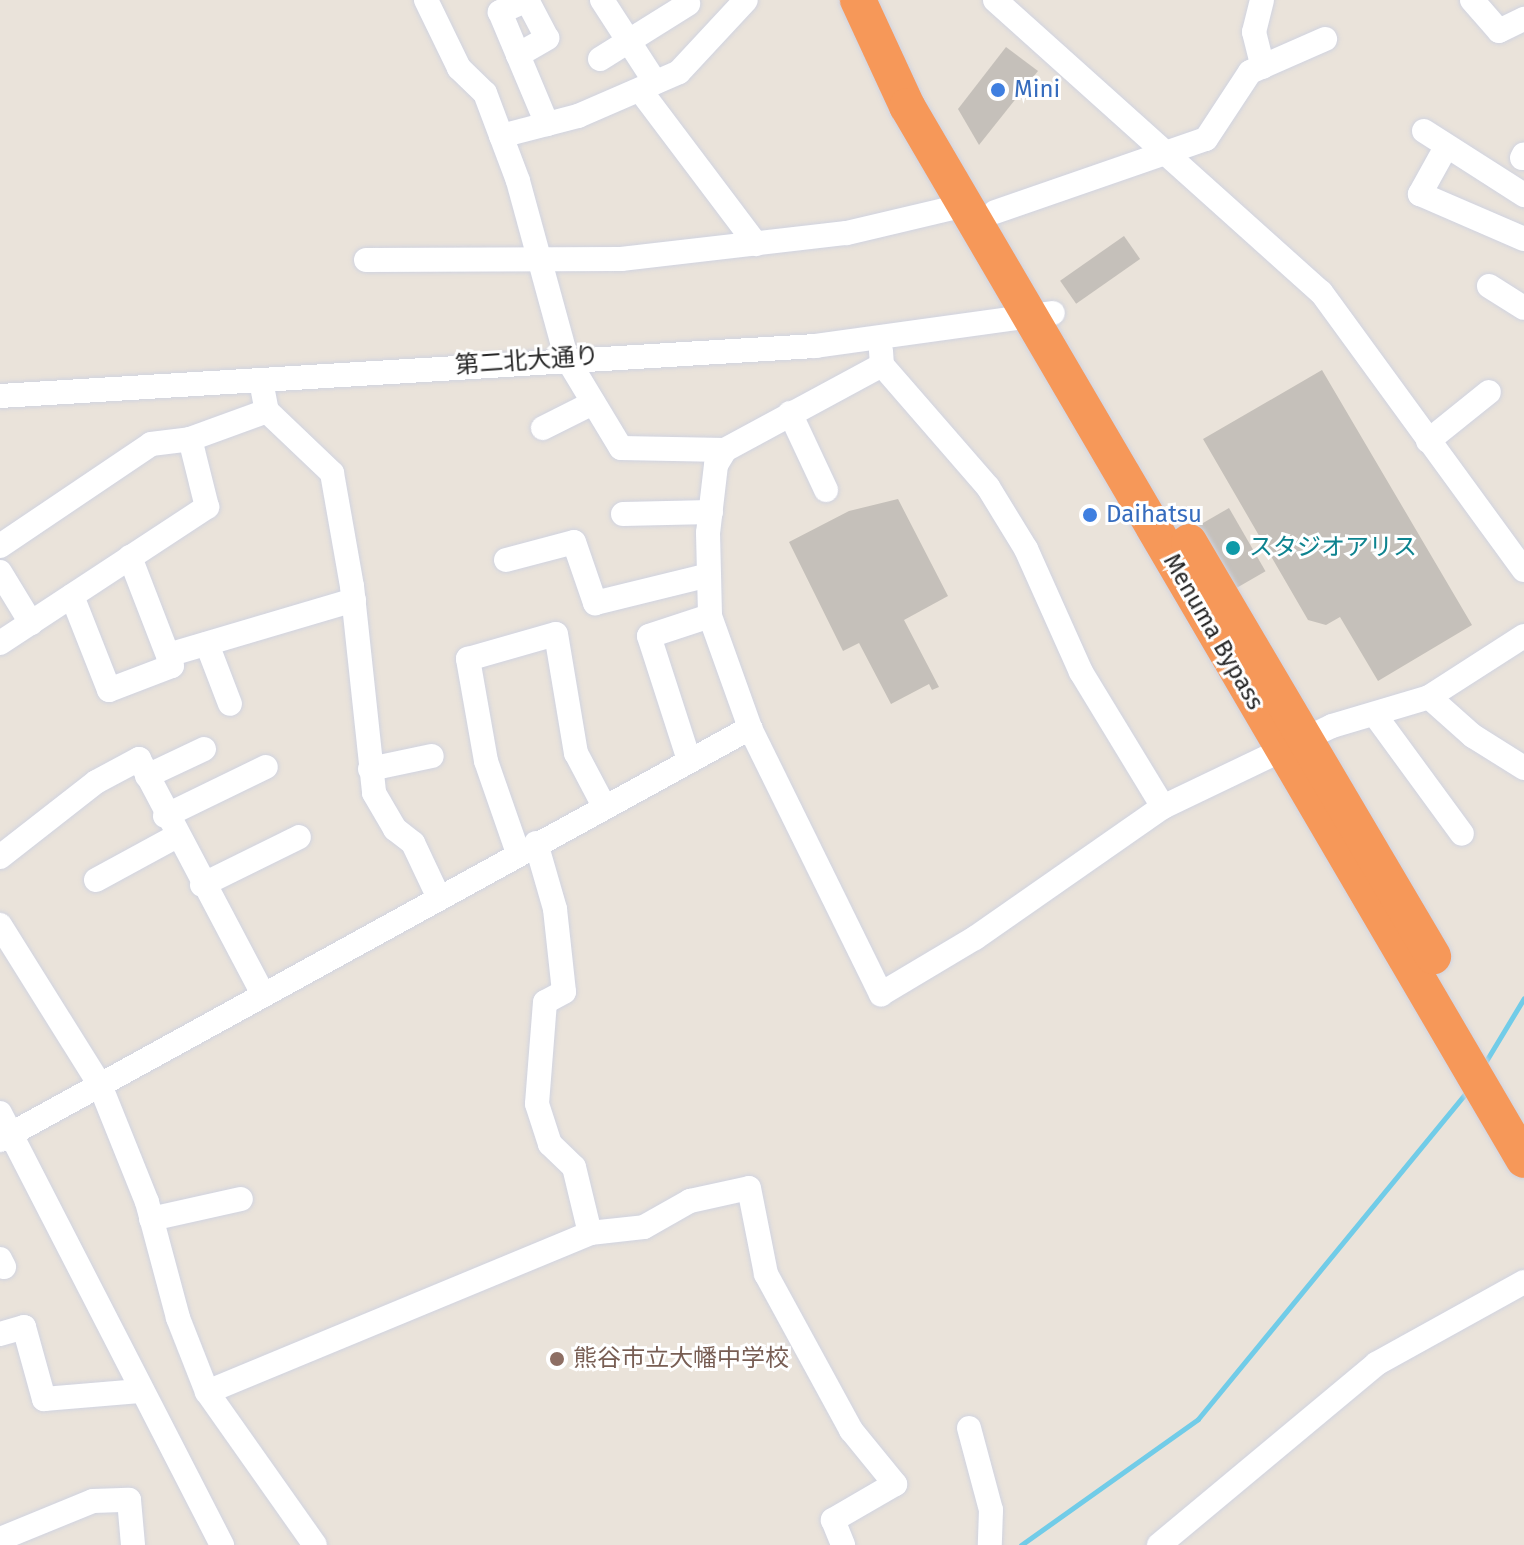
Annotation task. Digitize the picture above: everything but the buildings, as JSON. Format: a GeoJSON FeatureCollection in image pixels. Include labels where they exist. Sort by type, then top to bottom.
{"type":"FeatureCollection","features":[{"type":"Feature","properties":{"kind":"highway","name":"Menuma Bypass"},"geometry":{"type":"LineString","coordinates":[[858,0],[888,72],[980,208],[1468,1040]]}},
{"type":"Feature","properties":{"kind":"highway","name":"Menuma Bypass"},"geometry":{"type":"LineString","coordinates":[[884,0],[980,208]]}},
{"type":"Feature","properties":{"kind":"highway"},"geometry":{"type":"LineString","coordinates":[[1468,1040],[1524,1114]]}},
{"type":"Feature","properties":{"kind":"highway"},"geometry":{"type":"LineString","coordinates":[[1468,1040],[1524,1160]]}},
{"type":"Feature","properties":{"kind":"street"},"geometry":{"type":"LineString","coordinates":[[426,0],[459,68],[485,93],[539,259],[566,357],[621,448],[725,450]]}},
{"type":"Feature","properties":{"kind":"street"},"geometry":{"type":"LineString","coordinates":[[602,0],[629,41],[647,86],[756,244]]}},
{"type":"Feature","properties":{"kind":"street"},"geometry":{"type":"LineString","coordinates":[[501,136],[547,124],[679,72],[718,35],[746,0]]}},
{"type":"Feature","properties":{"kind":"street"},"geometry":{"type":"LineString","coordinates":[[995,0],[1321,292],[1524,570]]}},
{"type":"Feature","properties":{"kind":"street"},"geometry":{"type":"LineString","coordinates":[[1262,0],[1254,32],[1263,67]]}},
{"type":"Feature","properties":{"kind":"street"},"geometry":{"type":"LineString","coordinates":[[1472,0],[1499,31],[1524,19]]}},
{"type":"Feature","properties":{"kind":"street"},"geometry":{"type":"LineString","coordinates":[[600,59],[687,2],[718,35]]}},
{"type":"Feature","properties":{"kind":"street"},"geometry":{"type":"LineString","coordinates":[[366,260],[621,259],[847,233],[980,208],[1171,156],[1206,139],[1250,72],[1325,39]]}},
{"type":"Feature","properties":{"kind":"street"},"geometry":{"type":"LineString","coordinates":[[518,55],[547,124]]}},
{"type":"Feature","properties":{"kind":"street"},"geometry":{"type":"LineString","coordinates":[[1424,131],[1524,195]]}},
{"type":"Feature","properties":{"kind":"street"},"geometry":{"type":"LineString","coordinates":[[1446,147],[1420,194],[1524,239]]}},
{"type":"Feature","properties":{"kind":"street"},"geometry":{"type":"LineString","coordinates":[[1489,286],[1524,308]]}},
{"type":"Feature","properties":{"kind":"street","name":"第二北大通り"},"geometry":{"type":"LineString","coordinates":[[0,396],[879,338],[1042,316]]}},
{"type":"Feature","properties":{"kind":"street"},"geometry":{"type":"LineString","coordinates":[[879,338],[882,365],[988,487],[1026,549],[1081,672],[1163,807]]}},
{"type":"Feature","properties":{"kind":"street"},"geometry":{"type":"LineString","coordinates":[[882,365],[725,450],[716,465],[709,575],[710,616],[750,728],[881,994],[975,938],[1163,807],[1294,745],[1429,697],[1524,636]]}},
{"type":"Feature","properties":{"kind":"street"},"geometry":{"type":"LineString","coordinates":[[261,381],[267,411],[332,473],[354,600],[374,793],[395,829],[413,843],[438,896]]}},
{"type":"Feature","properties":{"kind":"street"},"geometry":{"type":"LineString","coordinates":[[1428,441],[1489,392]]}},
{"type":"Feature","properties":{"kind":"street"},"geometry":{"type":"LineString","coordinates":[[543,428],[593,403]]}},
{"type":"Feature","properties":{"kind":"street"},"geometry":{"type":"LineString","coordinates":[[0,546],[151,444],[190,439],[267,411]]}},
{"type":"Feature","properties":{"kind":"street"},"geometry":{"type":"LineString","coordinates":[[790,413],[826,490]]}},
{"type":"Feature","properties":{"kind":"street"},"geometry":{"type":"LineString","coordinates":[[0,643],[207,507],[190,439]]}},
{"type":"Feature","properties":{"kind":"street"},"geometry":{"type":"LineString","coordinates":[[623,514],[711,512]]}},
{"type":"Feature","properties":{"kind":"street"},"geometry":{"type":"LineString","coordinates":[[506,560],[574,542],[595,603],[709,575]]}},
{"type":"Feature","properties":{"kind":"street"},"geometry":{"type":"LineString","coordinates":[[72,596],[109,690],[172,666],[130,557]]}},
{"type":"Feature","properties":{"kind":"street"},"geometry":{"type":"LineString","coordinates":[[0,572],[31,623]]}},
{"type":"Feature","properties":{"kind":"street"},"geometry":{"type":"LineString","coordinates":[[168,655],[354,600]]}},
{"type":"Feature","properties":{"kind":"street"},"geometry":{"type":"LineString","coordinates":[[689,760],[649,636],[710,616]]}},
{"type":"Feature","properties":{"kind":"street"},"geometry":{"type":"LineString","coordinates":[[590,1233],[574,1167],[550,1144],[537,1104],[545,1002],[564,992],[555,909],[486,761],[468,659],[556,634],[576,753],[604,806]]}},
{"type":"Feature","properties":{"kind":"street"},"geometry":{"type":"LineString","coordinates":[[207,644],[230,704]]}},
{"type":"Feature","properties":{"kind":"street"},"geometry":{"type":"LineString","coordinates":[[1429,697],[1473,736],[1524,768]]}},
{"type":"Feature","properties":{"kind":"street"},"geometry":{"type":"LineString","coordinates":[[1375,715],[1462,834]]}},
{"type":"Feature","properties":{"kind":"street"},"geometry":{"type":"LineString","coordinates":[[222,1545],[4,1129],[100,1085],[262,992],[750,728]]}},
{"type":"Feature","properties":{"kind":"street"},"geometry":{"type":"LineString","coordinates":[[147,776],[204,749]]}},
{"type":"Feature","properties":{"kind":"street"},"geometry":{"type":"LineString","coordinates":[[370,769],[432,756]]}},
{"type":"Feature","properties":{"kind":"street"},"geometry":{"type":"LineString","coordinates":[[0,857],[96,782],[139,759],[170,826],[262,992]]}},
{"type":"Feature","properties":{"kind":"street"},"geometry":{"type":"LineString","coordinates":[[96,880],[170,826],[266,767]]}},
{"type":"Feature","properties":{"kind":"street"},"geometry":{"type":"LineString","coordinates":[[202,885],[299,837]]}},
{"type":"Feature","properties":{"kind":"street"},"geometry":{"type":"LineString","coordinates":[[0,925],[100,1085],[151,1219],[178,1318],[207,1392],[315,1545]]}},
{"type":"Feature","properties":{"kind":"street"},"geometry":{"type":"LineString","coordinates":[[207,1392],[590,1233],[644,1227],[690,1201],[749,1188],[766,1274],[851,1430],[895,1484],[833,1520],[843,1545]]}},
{"type":"Feature","properties":{"kind":"street"},"geometry":{"type":"LineString","coordinates":[[151,1219],[241,1199]]}},
{"type":"Feature","properties":{"kind":"street"},"geometry":{"type":"LineString","coordinates":[[1159,1545],[1376,1364],[1524,1282]]}},
{"type":"Feature","properties":{"kind":"street"},"geometry":{"type":"LineString","coordinates":[[0,1334],[24,1327],[44,1399],[140,1391]]}},
{"type":"Feature","properties":{"kind":"street"},"geometry":{"type":"LineString","coordinates":[[969,1428],[991,1510],[990,1545]]}},
{"type":"Feature","properties":{"kind":"street"},"geometry":{"type":"LineString","coordinates":[[1,1542],[93,1501],[129,1500],[133,1545]]}},
{"type":"Feature","properties":{"kind":"waterway"},"geometry":{"type":"LineString","coordinates":[[1483,1066],[1524,998]]}},
{"type":"Feature","properties":{"kind":"waterway"},"geometry":{"type":"LineString","coordinates":[[1021,1545],[1198,1419],[1467,1091]]}},
{"type":"Feature","properties":{"kind":"place","name":"Mini"},"geometry":{"type":"Point","coordinates":[998,90]}},
{"type":"Feature","properties":{"kind":"place","name":"Daihatsu"},"geometry":{"type":"Point","coordinates":[1090,515]}},
{"type":"Feature","properties":{"kind":"place","name":"スタジオアリス"},"geometry":{"type":"Point","coordinates":[1233,548]}},
{"type":"Feature","properties":{"kind":"place","name":"熊谷市立大幡中学校"},"geometry":{"type":"Point","coordinates":[557,1359]}}]}
